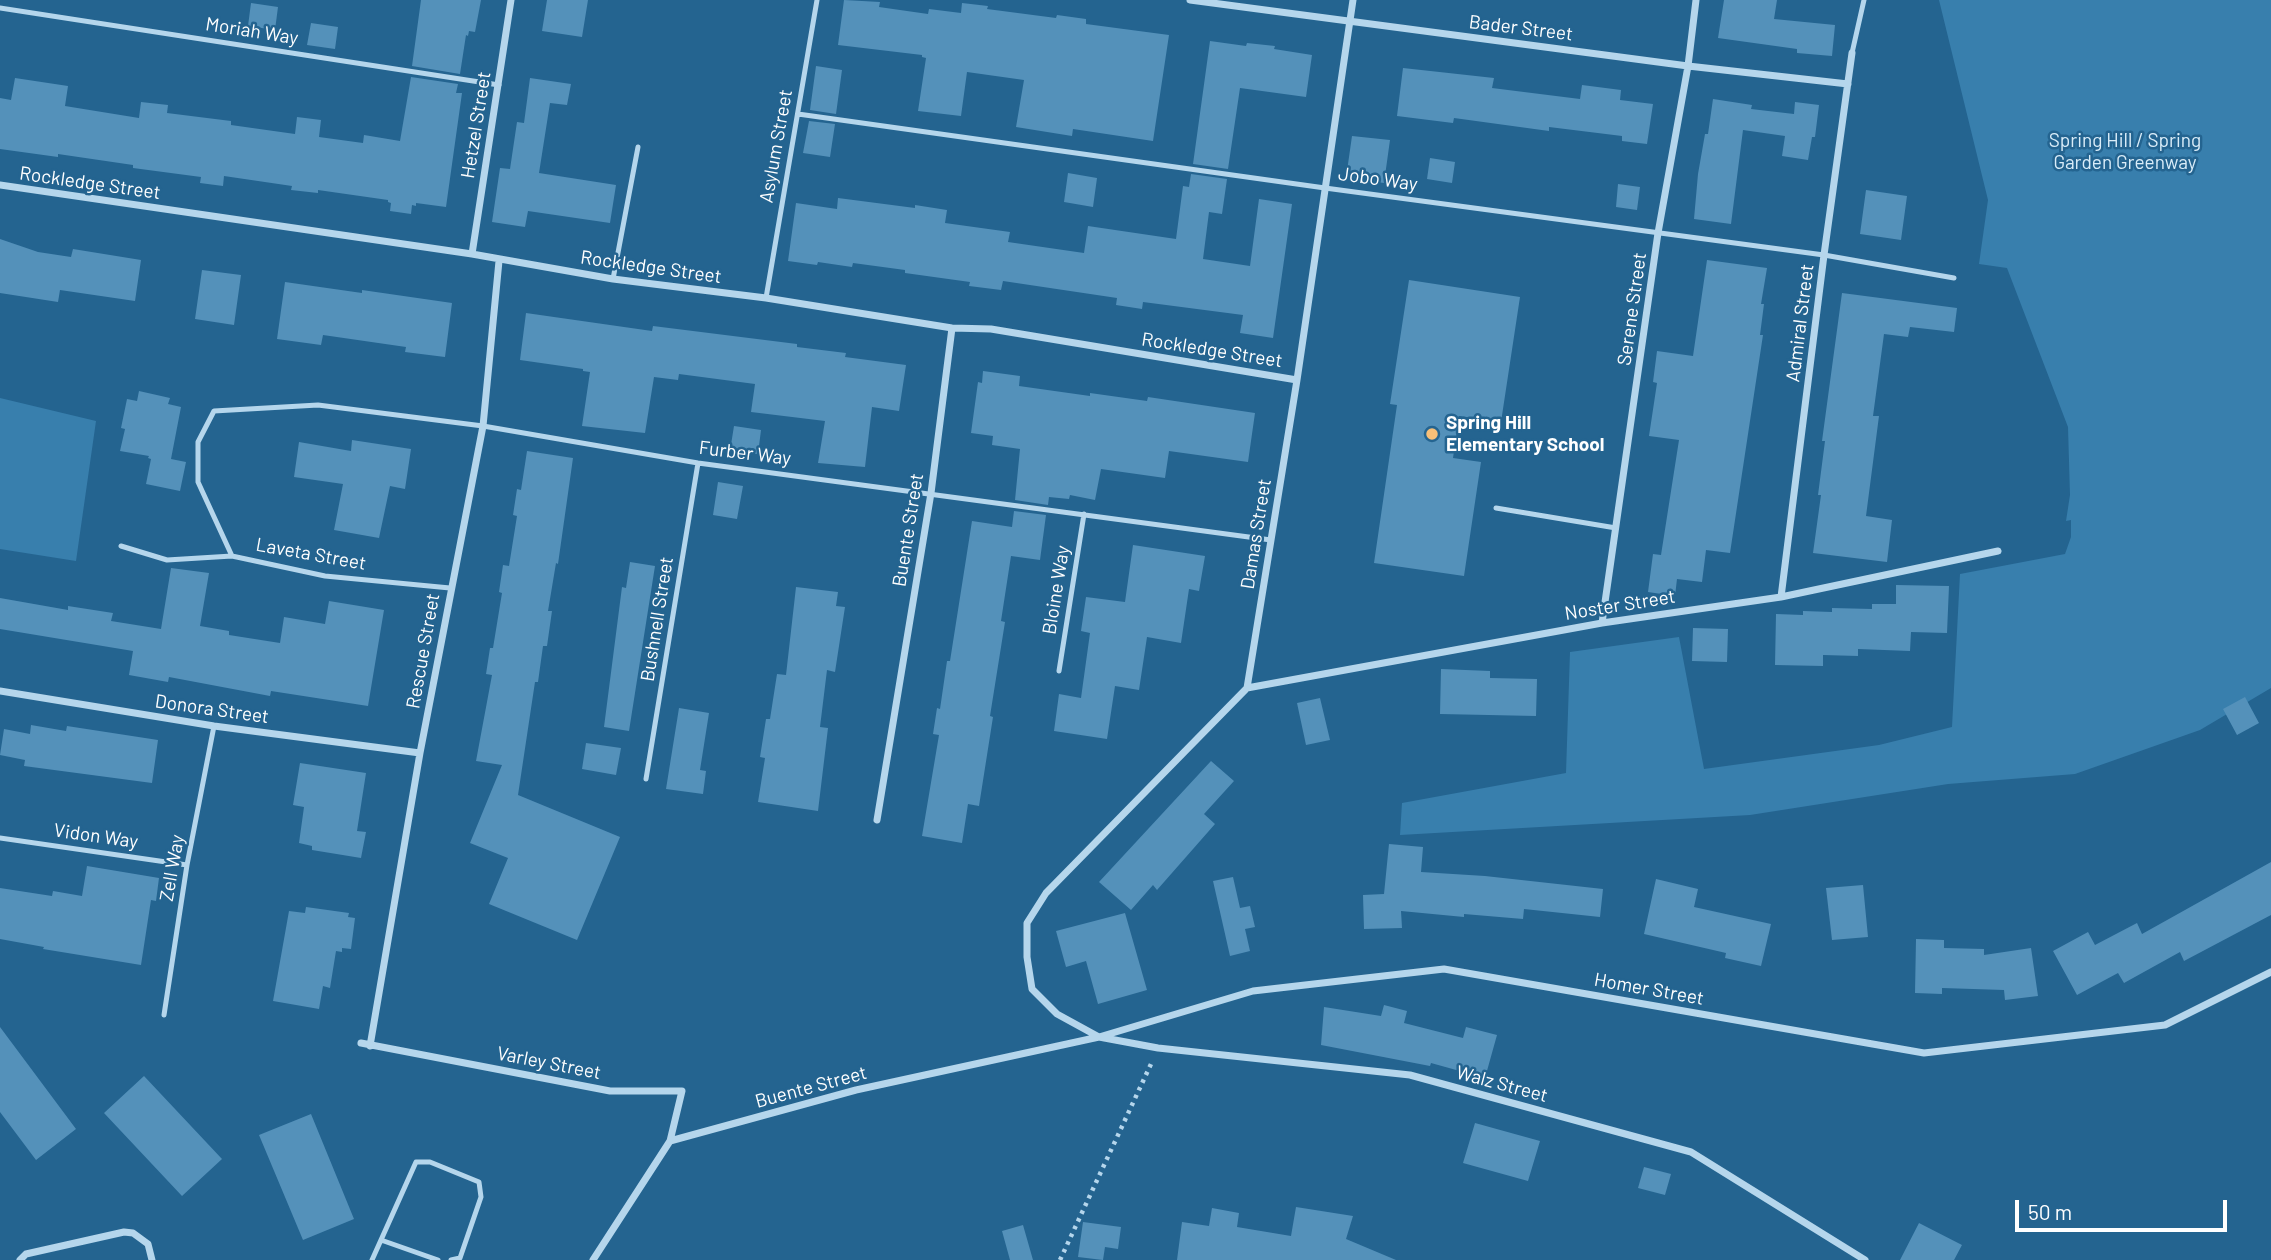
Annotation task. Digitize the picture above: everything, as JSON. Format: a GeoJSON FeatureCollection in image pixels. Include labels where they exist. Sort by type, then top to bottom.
{"type":"FeatureCollection","features":[{"type":"Feature","properties":{"kind":"street","name":"Hetzel Street"},"geometry":{"type":"LineString","coordinates":[[472,254],[511,0]]}},
{"type":"Feature","properties":{"kind":"street","name":"Bader Street"},"geometry":{"type":"LineString","coordinates":[[1190,0],[1688,66],[1848,84]]}},
{"type":"Feature","properties":{"kind":"street","name":"Damas Street"},"geometry":{"type":"LineString","coordinates":[[1247,688],[1297,380],[1353,0]]}},
{"type":"Feature","properties":{"kind":"street","name":"Serene Street"},"geometry":{"type":"LineString","coordinates":[[1602,623],[1658,233],[1688,66],[1696,0]]}},
{"type":"Feature","properties":{"kind":"street","name":"Admiral Street"},"geometry":{"type":"LineString","coordinates":[[1781,597],[1852,53]]}},
{"type":"Feature","properties":{"kind":"street","name":"Rockledge Street"},"geometry":{"type":"LineString","coordinates":[[0,186],[472,254],[499,261],[613,279],[766,298],[952,328],[990,329],[1297,380]]}},
{"type":"Feature","properties":{"kind":"street","name":"Rescue Street"},"geometry":{"type":"LineString","coordinates":[[370,1046],[450,588],[483,426],[499,261]]}},
{"type":"Feature","properties":{"kind":"street","name":"Buente Street"},"geometry":{"type":"LineString","coordinates":[[877,820],[931,493],[952,328]]}},
{"type":"Feature","properties":{"kind":"street","name":"Noster Street"},"geometry":{"type":"LineString","coordinates":[[1247,688],[1602,623],[1781,597],[1998,551]]}},
{"type":"Feature","properties":{"kind":"street"},"geometry":{"type":"LineString","coordinates":[[1099,1037],[1057,1014],[1032,989],[1027,957],[1027,923],[1046,893],[1247,688]]}},
{"type":"Feature","properties":{"kind":"street","name":"Donora Street"},"geometry":{"type":"LineString","coordinates":[[0,691],[214,726],[420,753]]}},
{"type":"Feature","properties":{"kind":"street","name":"Homer Street"},"geometry":{"type":"LineString","coordinates":[[1099,1037],[1253,991],[1444,969],[1924,1053],[2165,1025],[2271,972]]}},
{"type":"Feature","properties":{"kind":"street","name":"Buente Street"},"geometry":{"type":"LineString","coordinates":[[670,1141],[856,1090],[1099,1037]]}},
{"type":"Feature","properties":{"kind":"street","name":"Walz Street"},"geometry":{"type":"LineString","coordinates":[[1099,1037],[1158,1048],[1410,1075],[1691,1152],[1865,1260]]}},
{"type":"Feature","properties":{"kind":"street","name":"Varley Street"},"geometry":{"type":"LineString","coordinates":[[361,1043],[610,1091],[682,1091],[670,1141]]}},
{"type":"Feature","properties":{"kind":"street"},"geometry":{"type":"LineString","coordinates":[[593,1260],[670,1141]]}},
{"type":"Feature","properties":{"kind":"street"},"geometry":{"type":"LineString","coordinates":[[20,1260],[26,1254],[124,1232],[133,1233],[148,1244],[152,1260]]}},
{"type":"Feature","properties":{"kind":"lane","name":"Asylum Street"},"geometry":{"type":"LineString","coordinates":[[766,298],[817,0]]}},
{"type":"Feature","properties":{"kind":"lane"},"geometry":{"type":"LineString","coordinates":[[1852,53],[1864,0]]}},
{"type":"Feature","properties":{"kind":"lane","name":"Moriah Way"},"geometry":{"type":"LineString","coordinates":[[0,8],[499,85]]}},
{"type":"Feature","properties":{"kind":"lane","name":"Jobo Way"},"geometry":{"type":"LineString","coordinates":[[797,114],[1824,255],[1954,278]]}},
{"type":"Feature","properties":{"kind":"lane"},"geometry":{"type":"LineString","coordinates":[[613,279],[638,148]]}},
{"type":"Feature","properties":{"kind":"lane","name":"Furber Way"},"geometry":{"type":"LineString","coordinates":[[232,556],[198,482],[198,442],[214,411],[318,405],[483,426],[698,464],[1271,540]]}},
{"type":"Feature","properties":{"kind":"lane","name":"Bushnell Street"},"geometry":{"type":"LineString","coordinates":[[646,779],[698,464]]}},
{"type":"Feature","properties":{"kind":"lane"},"geometry":{"type":"LineString","coordinates":[[1496,508],[1616,528]]}},
{"type":"Feature","properties":{"kind":"lane","name":"Bloine Way"},"geometry":{"type":"LineString","coordinates":[[1059,670],[1084,514]]}},
{"type":"Feature","properties":{"kind":"lane","name":"Laveta Street"},"geometry":{"type":"LineString","coordinates":[[121,546],[167,559],[232,556],[325,576],[450,588]]}},
{"type":"Feature","properties":{"kind":"lane","name":"Zell Way"},"geometry":{"type":"LineString","coordinates":[[164,1015],[187,865],[214,726]]}},
{"type":"Feature","properties":{"kind":"lane","name":"Vidon Way"},"geometry":{"type":"LineString","coordinates":[[0,838],[187,865]]}},
{"type":"Feature","properties":{"kind":"lane"},"geometry":{"type":"LineString","coordinates":[[372,1260],[416,1162],[430,1162],[480,1182],[481,1197],[460,1258],[451,1260]]}},
{"type":"Feature","properties":{"kind":"lane"},"geometry":{"type":"LineString","coordinates":[[381,1240],[438,1260]]}},
{"type":"Feature","properties":{"kind":"path"},"geometry":{"type":"LineString","coordinates":[[1060,1260],[1158,1048]]}},
{"type":"Feature","properties":{"kind":"green space","name":"Spring Hill / Spring Garden Greenway"},"geometry":{"type":"Polygon","coordinates":[[[1939,0],[2271,0],[2271,688],[2200,730],[2075,774],[1948,784],[1750,815],[1400,835],[1402,803],[1566,773],[1570,652],[1679,637],[1704,769],[1879,745],[1952,727],[1960,574],[2065,554],[2071,537],[2071,520],[2066,521],[2070,495],[2068,427],[2007,268],[1979,264],[1988,200],[1939,0]]]}},
{"type":"Feature","properties":{"kind":"green space"},"geometry":{"type":"Polygon","coordinates":[[[0,398],[96,421],[76,561],[0,549],[0,398]]]}},
{"type":"Feature","properties":{"kind":"building"},"geometry":{"type":"Polygon","coordinates":[[[421,0],[481,0],[475,32],[469,31],[468,36],[466,35],[460,74],[412,66],[421,0]]]}},
{"type":"Feature","properties":{"kind":"building"},"geometry":{"type":"Polygon","coordinates":[[[547,0],[588,0],[582,37],[542,31],[547,0]]]}},
{"type":"Feature","properties":{"kind":"building"},"geometry":{"type":"Polygon","coordinates":[[[844,0],[880,2],[879,7],[928,14],[929,9],[961,13],[962,3],[1056,18],[1057,15],[1086,19],[1086,24],[1169,35],[1153,141],[1073,129],[1072,136],[1016,127],[1024,80],[967,72],[961,116],[918,111],[926,58],[922,55],[838,45],[844,0]]]}},
{"type":"Feature","properties":{"kind":"building"},"geometry":{"type":"Polygon","coordinates":[[[1724,0],[1777,0],[1774,19],[1835,25],[1832,56],[1797,53],[1797,49],[1718,38],[1724,0]]]}},
{"type":"Feature","properties":{"kind":"building"},"geometry":{"type":"Polygon","coordinates":[[[251,3],[278,7],[275,30],[248,26],[251,3]]]}},
{"type":"Feature","properties":{"kind":"building"},"geometry":{"type":"Polygon","coordinates":[[[311,23],[338,27],[335,49],[307,45],[311,23]]]}},
{"type":"Feature","properties":{"kind":"building"},"geometry":{"type":"Polygon","coordinates":[[[1210,41],[1246,46],[1247,43],[1275,46],[1274,49],[1312,55],[1306,97],[1240,88],[1228,169],[1193,164],[1210,41]]]}},
{"type":"Feature","properties":{"kind":"building"},"geometry":{"type":"Polygon","coordinates":[[[816,66],[842,70],[836,114],[810,110],[816,66]]]}},
{"type":"Feature","properties":{"kind":"building"},"geometry":{"type":"Polygon","coordinates":[[[1403,68],[1494,78],[1492,88],[1580,99],[1582,85],[1621,90],[1620,100],[1653,104],[1647,144],[1622,141],[1622,136],[1549,127],[1549,131],[1454,118],[1453,123],[1397,116],[1403,68]]]}},
{"type":"Feature","properties":{"kind":"building"},"geometry":{"type":"Polygon","coordinates":[[[411,77],[458,84],[456,93],[462,93],[446,207],[416,203],[416,206],[412,205],[411,214],[390,211],[391,203],[388,200],[318,190],[318,193],[291,190],[292,186],[224,176],[223,186],[200,183],[201,177],[133,168],[133,165],[0,149],[0,98],[11,100],[15,78],[68,86],[65,106],[139,118],[141,102],[168,105],[167,113],[231,121],[231,125],[295,134],[297,117],[321,120],[319,137],[363,143],[364,135],[400,141],[411,77]]]}},
{"type":"Feature","properties":{"kind":"building"},"geometry":{"type":"Polygon","coordinates":[[[530,78],[571,84],[567,105],[550,103],[539,173],[616,185],[610,223],[528,211],[525,227],[492,222],[500,168],[510,169],[517,122],[524,123],[530,78]]]}},
{"type":"Feature","properties":{"kind":"building"},"geometry":{"type":"Polygon","coordinates":[[[1713,99],[1752,105],[1751,109],[1794,114],[1795,102],[1819,105],[1815,137],[1812,137],[1808,160],[1782,156],[1785,136],[1743,130],[1731,224],[1694,219],[1698,174],[1713,99]]]}},
{"type":"Feature","properties":{"kind":"building"},"geometry":{"type":"Polygon","coordinates":[[[809,121],[835,124],[830,157],[803,153],[809,121]]]}},
{"type":"Feature","properties":{"kind":"building"},"geometry":{"type":"Polygon","coordinates":[[[1352,136],[1390,140],[1384,183],[1346,178],[1352,136]]]}},
{"type":"Feature","properties":{"kind":"building"},"geometry":{"type":"Polygon","coordinates":[[[1430,158],[1455,162],[1452,183],[1427,179],[1430,158]]]}},
{"type":"Feature","properties":{"kind":"building"},"geometry":{"type":"Polygon","coordinates":[[[1068,173],[1097,178],[1093,207],[1064,202],[1068,173]]]}},
{"type":"Feature","properties":{"kind":"building"},"geometry":{"type":"Polygon","coordinates":[[[1191,174],[1227,179],[1222,214],[1209,212],[1203,259],[1250,266],[1259,199],[1292,204],[1273,338],[1240,333],[1243,315],[1143,302],[1142,309],[1116,305],[1117,298],[1003,281],[1001,290],[969,286],[970,282],[905,273],[905,270],[853,263],[852,267],[788,261],[796,203],[837,209],[838,198],[947,210],[945,223],[1010,232],[1008,242],[1084,253],[1088,226],[1176,239],[1183,186],[1189,187],[1191,174]]]}},
{"type":"Feature","properties":{"kind":"building"},"geometry":{"type":"Polygon","coordinates":[[[1618,184],[1640,187],[1637,210],[1616,207],[1618,184]]]}},
{"type":"Feature","properties":{"kind":"building"},"geometry":{"type":"Polygon","coordinates":[[[1866,190],[1907,196],[1901,240],[1860,234],[1866,190]]]}},
{"type":"Feature","properties":{"kind":"building"},"geometry":{"type":"Polygon","coordinates":[[[0,239],[38,252],[71,257],[73,249],[141,260],[135,301],[60,290],[58,302],[0,293],[0,239]]]}},
{"type":"Feature","properties":{"kind":"building"},"geometry":{"type":"Polygon","coordinates":[[[1707,260],[1767,268],[1761,304],[1764,304],[1760,335],[1763,335],[1730,553],[1706,550],[1702,582],[1677,579],[1675,596],[1648,592],[1653,554],[1661,555],[1679,440],[1649,436],[1657,383],[1653,382],[1657,351],[1693,356],[1707,260]]]}},
{"type":"Feature","properties":{"kind":"building"},"geometry":{"type":"Polygon","coordinates":[[[202,270],[241,275],[234,325],[195,319],[202,270]]]}},
{"type":"Feature","properties":{"kind":"building","name":"Spring Hill Elementary School"},"geometry":{"type":"Polygon","coordinates":[[[1409,280],[1520,297],[1501,422],[1459,416],[1453,458],[1481,462],[1464,576],[1374,563],[1397,405],[1390,404],[1409,280]]]}},
{"type":"Feature","properties":{"kind":"building"},"geometry":{"type":"Polygon","coordinates":[[[285,282],[452,303],[445,357],[405,352],[406,347],[323,335],[321,345],[277,339],[285,282]]]}},
{"type":"Feature","properties":{"kind":"building"},"geometry":{"type":"Polygon","coordinates":[[[1842,293],[1957,308],[1954,332],[1910,327],[1908,337],[1884,334],[1873,416],[1879,416],[1866,516],[1892,520],[1887,562],[1813,553],[1821,495],[1818,495],[1825,441],[1822,441],[1842,293]]]}},
{"type":"Feature","properties":{"kind":"building"},"geometry":{"type":"Polygon","coordinates":[[[526,313],[652,331],[653,326],[797,344],[797,347],[846,353],[845,357],[906,365],[899,411],[872,407],[865,467],[818,463],[825,421],[751,412],[755,384],[679,374],[678,380],[654,377],[645,433],[582,426],[590,372],[520,360],[526,313]]]}},
{"type":"Feature","properties":{"kind":"building"},"geometry":{"type":"Polygon","coordinates":[[[983,371],[1020,376],[1019,386],[1147,401],[1148,397],[1255,413],[1248,462],[1169,451],[1165,478],[1101,469],[1095,500],[1070,495],[1069,499],[1049,497],[1048,505],[1015,500],[1020,449],[992,445],[993,436],[971,433],[978,382],[982,383],[983,371]]]}},
{"type":"Feature","properties":{"kind":"building"},"geometry":{"type":"Polygon","coordinates":[[[139,391],[170,398],[168,404],[181,407],[171,459],[186,462],[180,491],[146,484],[151,459],[149,456],[120,451],[127,399],[137,401],[139,391]]]}},
{"type":"Feature","properties":{"kind":"building"},"geometry":{"type":"Polygon","coordinates":[[[734,426],[761,430],[758,454],[730,451],[734,426]]]}},
{"type":"Feature","properties":{"kind":"building"},"geometry":{"type":"Polygon","coordinates":[[[352,440],[411,449],[405,489],[390,486],[379,538],[334,530],[343,484],[294,477],[299,442],[351,451],[352,440]]]}},
{"type":"Feature","properties":{"kind":"building"},"geometry":{"type":"Polygon","coordinates":[[[527,451],[573,458],[558,564],[556,563],[548,611],[552,611],[547,646],[543,646],[538,682],[535,682],[518,795],[620,837],[577,940],[489,904],[508,858],[470,843],[502,765],[476,761],[492,675],[486,674],[502,593],[499,592],[503,565],[509,566],[517,516],[513,515],[517,489],[521,490],[527,451]]]}},
{"type":"Feature","properties":{"kind":"building"},"geometry":{"type":"Polygon","coordinates":[[[718,482],[743,486],[737,519],[713,515],[718,482]]]}},
{"type":"Feature","properties":{"kind":"building"},"geometry":{"type":"Polygon","coordinates":[[[1014,511],[1046,515],[1040,560],[1011,556],[1001,621],[1005,622],[990,716],[993,717],[979,806],[968,804],[962,843],[922,836],[939,735],[933,734],[937,708],[940,709],[947,661],[950,661],[972,521],[1012,527],[1014,511]]]}},
{"type":"Feature","properties":{"kind":"building"},"geometry":{"type":"Polygon","coordinates":[[[1133,545],[1205,556],[1199,591],[1189,589],[1181,643],[1147,637],[1139,690],[1115,686],[1107,739],[1054,731],[1059,694],[1081,698],[1090,633],[1081,631],[1086,597],[1125,602],[1133,545]]]}},
{"type":"Feature","properties":{"kind":"building"},"geometry":{"type":"Polygon","coordinates":[[[630,562],[655,566],[629,731],[604,727],[622,587],[626,588],[630,562]]]}},
{"type":"Feature","properties":{"kind":"building"},"geometry":{"type":"Polygon","coordinates":[[[171,568],[209,573],[200,626],[229,631],[229,635],[280,643],[284,617],[325,624],[329,601],[384,610],[368,706],[271,691],[270,696],[169,677],[168,682],[129,675],[133,651],[0,629],[0,598],[68,610],[68,606],[113,613],[111,621],[161,629],[171,568]]]}},
{"type":"Feature","properties":{"kind":"building"},"geometry":{"type":"Polygon","coordinates":[[[1896,585],[1949,586],[1947,633],[1911,632],[1910,651],[1858,649],[1858,656],[1823,655],[1823,666],[1775,665],[1776,614],[1803,615],[1803,611],[1832,612],[1832,608],[1872,609],[1872,604],[1896,604],[1896,585]]]}},
{"type":"Feature","properties":{"kind":"building"},"geometry":{"type":"Polygon","coordinates":[[[796,587],[838,592],[836,606],[845,607],[835,672],[827,670],[820,727],[828,728],[818,811],[758,802],[765,758],[760,757],[766,719],[770,719],[777,674],[786,675],[796,587]]]}},
{"type":"Feature","properties":{"kind":"building"},"geometry":{"type":"Polygon","coordinates":[[[1693,628],[1728,629],[1727,662],[1692,661],[1693,628]]]}},
{"type":"Feature","properties":{"kind":"building"},"geometry":{"type":"Polygon","coordinates":[[[1441,669],[1490,671],[1490,678],[1537,679],[1536,716],[1440,714],[1441,669]]]}},
{"type":"Feature","properties":{"kind":"building"},"geometry":{"type":"Polygon","coordinates":[[[2245,697],[2259,723],[2237,735],[2223,709],[2245,697]]]}},
{"type":"Feature","properties":{"kind":"building"},"geometry":{"type":"Polygon","coordinates":[[[1320,698],[1330,740],[1306,745],[1297,703],[1320,698]]]}},
{"type":"Feature","properties":{"kind":"building"},"geometry":{"type":"Polygon","coordinates":[[[679,708],[709,713],[700,770],[706,771],[703,794],[666,789],[679,708]]]}},
{"type":"Feature","properties":{"kind":"building"},"geometry":{"type":"Polygon","coordinates":[[[31,725],[66,731],[67,726],[158,740],[152,783],[24,766],[25,760],[0,755],[4,729],[30,734],[31,725]]]}},
{"type":"Feature","properties":{"kind":"building"},"geometry":{"type":"Polygon","coordinates":[[[586,743],[621,748],[616,775],[582,769],[586,743]]]}},
{"type":"Feature","properties":{"kind":"building"},"geometry":{"type":"Polygon","coordinates":[[[1211,761],[1234,781],[1204,814],[1215,824],[1157,890],[1153,885],[1131,910],[1099,882],[1211,761]]]}},
{"type":"Feature","properties":{"kind":"building"},"geometry":{"type":"Polygon","coordinates":[[[300,763],[366,773],[357,831],[366,832],[361,858],[312,850],[312,846],[299,843],[304,807],[293,805],[300,763]]]}},
{"type":"Feature","properties":{"kind":"building"},"geometry":{"type":"Polygon","coordinates":[[[1389,844],[1423,847],[1421,872],[1603,889],[1600,917],[1524,909],[1523,919],[1401,911],[1402,928],[1364,929],[1363,895],[1384,894],[1389,844]]]}},
{"type":"Feature","properties":{"kind":"building"},"geometry":{"type":"Polygon","coordinates":[[[2271,862],[2271,915],[2184,961],[2180,952],[2124,983],[2118,973],[2077,995],[2053,951],[2088,932],[2095,945],[2137,923],[2142,934],[2271,862]]]}},
{"type":"Feature","properties":{"kind":"building"},"geometry":{"type":"Polygon","coordinates":[[[87,866],[159,878],[156,901],[151,900],[141,965],[0,939],[0,888],[52,896],[53,891],[82,896],[87,866]]]}},
{"type":"Feature","properties":{"kind":"building"},"geometry":{"type":"Polygon","coordinates":[[[1233,877],[1240,908],[1250,906],[1255,927],[1245,929],[1250,951],[1230,956],[1213,881],[1233,877]]]}},
{"type":"Feature","properties":{"kind":"building"},"geometry":{"type":"Polygon","coordinates":[[[1656,879],[1698,889],[1694,907],[1771,924],[1761,966],[1725,958],[1726,953],[1644,934],[1656,879]]]}},
{"type":"Feature","properties":{"kind":"building"},"geometry":{"type":"Polygon","coordinates":[[[1863,885],[1868,937],[1832,940],[1826,888],[1863,885]]]}},
{"type":"Feature","properties":{"kind":"building"},"geometry":{"type":"Polygon","coordinates":[[[306,907],[349,913],[348,917],[355,918],[351,949],[342,948],[342,952],[336,951],[330,988],[323,986],[319,1009],[273,1001],[289,911],[305,913],[306,907]]]}},
{"type":"Feature","properties":{"kind":"building"},"geometry":{"type":"Polygon","coordinates":[[[1125,913],[1147,990],[1098,1004],[1086,961],[1066,967],[1056,931],[1125,913]]]}},
{"type":"Feature","properties":{"kind":"building"},"geometry":{"type":"Polygon","coordinates":[[[1916,939],[1944,940],[1944,948],[1984,949],[1984,955],[2031,948],[2038,996],[2005,1000],[2004,990],[1942,988],[1942,994],[1915,993],[1916,939]]]}},
{"type":"Feature","properties":{"kind":"building"},"geometry":{"type":"Polygon","coordinates":[[[1384,1005],[1407,1011],[1404,1023],[1463,1038],[1466,1027],[1497,1035],[1485,1078],[1431,1063],[1430,1066],[1321,1045],[1324,1007],[1381,1016],[1384,1005]]]}},
{"type":"Feature","properties":{"kind":"building"},"geometry":{"type":"Polygon","coordinates":[[[0,1027],[76,1129],[36,1160],[0,1112],[0,1027]]]}},
{"type":"Feature","properties":{"kind":"building"},"geometry":{"type":"Polygon","coordinates":[[[144,1076],[222,1159],[182,1196],[104,1113],[144,1076]]]}},
{"type":"Feature","properties":{"kind":"building"},"geometry":{"type":"Polygon","coordinates":[[[311,1114],[354,1219],[303,1240],[259,1135],[311,1114]]]}},
{"type":"Feature","properties":{"kind":"building"},"geometry":{"type":"Polygon","coordinates":[[[1475,1123],[1540,1141],[1528,1181],[1463,1163],[1475,1123]]]}},
{"type":"Feature","properties":{"kind":"building"},"geometry":{"type":"Polygon","coordinates":[[[1644,1167],[1671,1174],[1665,1195],[1638,1188],[1644,1167]]]}},
{"type":"Feature","properties":{"kind":"building"},"geometry":{"type":"Polygon","coordinates":[[[1296,1207],[1353,1216],[1346,1239],[1396,1260],[1177,1260],[1182,1222],[1209,1226],[1212,1208],[1239,1213],[1237,1227],[1291,1236],[1296,1207]]]}},
{"type":"Feature","properties":{"kind":"building"},"geometry":{"type":"Polygon","coordinates":[[[1083,1222],[1121,1227],[1118,1249],[1105,1247],[1103,1260],[1078,1257],[1083,1222]]]}},
{"type":"Feature","properties":{"kind":"building"},"geometry":{"type":"Polygon","coordinates":[[[1919,1223],[1962,1245],[1954,1260],[1900,1260],[1919,1223]]]}},
{"type":"Feature","properties":{"kind":"building"},"geometry":{"type":"Polygon","coordinates":[[[1023,1225],[1033,1260],[1010,1260],[1002,1231],[1023,1225]]]}},
{"type":"Feature","properties":{"kind":"place","name":"Spring Hill Elementary School"},"geometry":{"type":"Point","coordinates":[1432,434]}}]}
